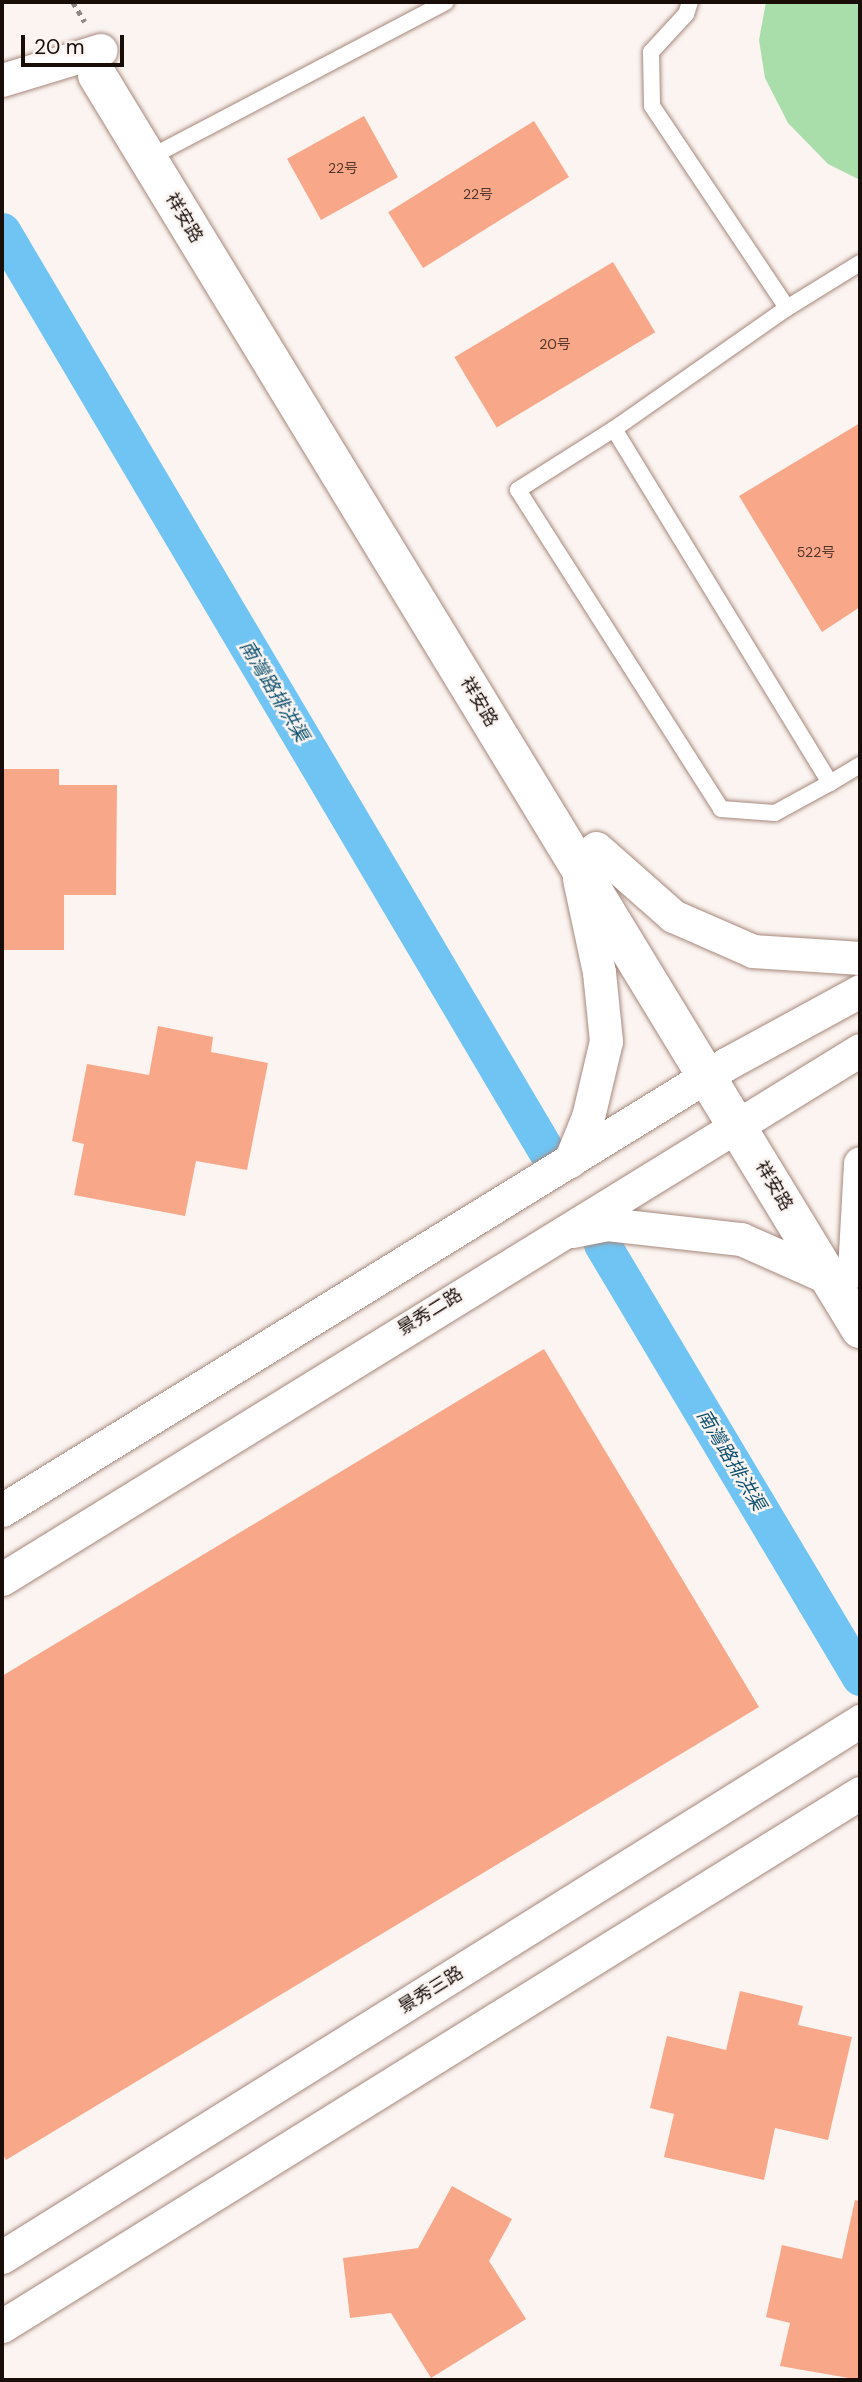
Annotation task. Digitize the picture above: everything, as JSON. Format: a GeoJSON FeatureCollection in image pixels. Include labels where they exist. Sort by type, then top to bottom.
{"type":"FeatureCollection","features":[{"type":"Feature","properties":{"kind":"main road","name":"祥安路"},"geometry":{"type":"LineString","coordinates":[[99,63],[164,150],[585,854]]}},
{"type":"Feature","properties":{"kind":"main road","name":"祥安路"},"geometry":{"type":"LineString","coordinates":[[99,63],[716,1070],[848,1276],[860,1329]]}},
{"type":"Feature","properties":{"kind":"street"},"geometry":{"type":"LineString","coordinates":[[2,80],[99,63]]}},
{"type":"Feature","properties":{"kind":"street"},"geometry":{"type":"LineString","coordinates":[[2,98],[99,63]]}},
{"type":"Feature","properties":{"kind":"street"},"geometry":{"type":"LineString","coordinates":[[585,854],[674,916],[754,951],[860,958]]}},
{"type":"Feature","properties":{"kind":"street"},"geometry":{"type":"LineString","coordinates":[[569,1161],[588,1117],[606,1041],[585,854]]}},
{"type":"Feature","properties":{"kind":"street"},"geometry":{"type":"LineString","coordinates":[[2,1510],[716,1070],[860,991]]}},
{"type":"Feature","properties":{"kind":"street","name":"景秀二路"},"geometry":{"type":"LineString","coordinates":[[2,1579],[559,1233],[860,1050]]}},
{"type":"Feature","properties":{"kind":"street"},"geometry":{"type":"LineString","coordinates":[[559,1233],[607,1224],[741,1239],[848,1276],[860,1163]]}},
{"type":"Feature","properties":{"kind":"street","name":"景秀三路"},"geometry":{"type":"LineString","coordinates":[[2,2258],[860,1721]]}},
{"type":"Feature","properties":{"kind":"street"},"geometry":{"type":"LineString","coordinates":[[2,2326],[854,1797]]}},
{"type":"Feature","properties":{"kind":"lane"},"geometry":{"type":"LineString","coordinates":[[164,150],[446,2]]}},
{"type":"Feature","properties":{"kind":"lane"},"geometry":{"type":"LineString","coordinates":[[690,2],[686,13],[651,52],[652,106],[786,308]]}},
{"type":"Feature","properties":{"kind":"lane"},"geometry":{"type":"LineString","coordinates":[[860,263],[786,308],[614,429],[518,490],[722,809],[775,813],[860,765]]}},
{"type":"Feature","properties":{"kind":"lane"},"geometry":{"type":"LineString","coordinates":[[614,429],[830,783]]}},
{"type":"Feature","properties":{"kind":"green space"},"geometry":{"type":"Polygon","coordinates":[[[766,2],[860,2],[860,180],[828,164],[788,123],[765,78],[759,40],[766,2]]]}},
{"type":"Feature","properties":{"kind":"building"},"geometry":{"type":"Polygon","coordinates":[[[364,116],[398,177],[321,220],[287,159],[364,116]]]}},
{"type":"Feature","properties":{"kind":"building"},"geometry":{"type":"Polygon","coordinates":[[[534,121],[569,177],[423,268],[388,212],[534,121]]]}},
{"type":"Feature","properties":{"kind":"building"},"geometry":{"type":"Polygon","coordinates":[[[613,262],[655,332],[497,428],[454,357],[613,262]]]}},
{"type":"Feature","properties":{"kind":"building"},"geometry":{"type":"Polygon","coordinates":[[[860,423],[860,607],[822,632],[739,496],[860,423]]]}},
{"type":"Feature","properties":{"kind":"building"},"geometry":{"type":"Polygon","coordinates":[[[3,769],[59,769],[59,785],[117,785],[116,895],[64,895],[64,950],[2,950],[3,769]]]}},
{"type":"Feature","properties":{"kind":"building"},"geometry":{"type":"Polygon","coordinates":[[[158,1026],[213,1037],[211,1052],[268,1063],[247,1170],[196,1161],[185,1216],[74,1195],[84,1144],[72,1141],[87,1064],[149,1075],[158,1026]]]}},
{"type":"Feature","properties":{"kind":"building"},"geometry":{"type":"Polygon","coordinates":[[[544,1349],[759,1707],[6,2160],[2,2153],[2,1676],[544,1349]]]}},
{"type":"Feature","properties":{"kind":"building"},"geometry":{"type":"Polygon","coordinates":[[[740,1991],[803,2006],[798,2025],[852,2037],[828,2140],[775,2128],[764,2180],[664,2157],[674,2114],[650,2108],[667,2036],[726,2050],[740,1991]]]}},
{"type":"Feature","properties":{"kind":"building"},"geometry":{"type":"Polygon","coordinates":[[[452,2186],[512,2219],[489,2261],[526,2319],[431,2378],[391,2313],[350,2318],[343,2258],[418,2248],[452,2186]]]}},
{"type":"Feature","properties":{"kind":"building"},"geometry":{"type":"Polygon","coordinates":[[[855,2200],[860,2201],[860,2380],[780,2366],[790,2323],[766,2317],[782,2245],[842,2259],[855,2200]]]}},
{"type":"Feature","properties":{"kind":"waterway","name":"南灣路排洪渠"},"geometry":{"type":"LineString","coordinates":[[2,231],[547,1152]]}},
{"type":"Feature","properties":{"kind":"waterway","name":"南灣路排洪渠"},"geometry":{"type":"LineString","coordinates":[[602,1244],[860,1677]]}}]}
